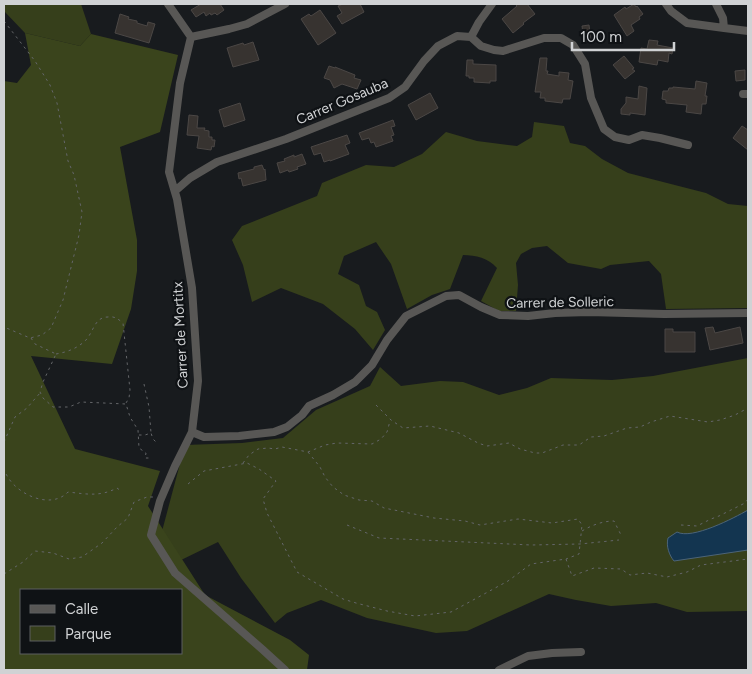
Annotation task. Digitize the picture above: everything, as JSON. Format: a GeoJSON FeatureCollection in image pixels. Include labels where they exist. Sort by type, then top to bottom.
{"type":"FeatureCollection","features":[{"type":"Feature","properties":{"kind":"street"},"geometry":{"type":"LineString","coordinates":[[168,4],[191,36],[229,30],[247,24],[285,4]]}},
{"type":"Feature","properties":{"kind":"street"},"geometry":{"type":"LineString","coordinates":[[492,4],[471,36],[481,46],[504,51],[544,38],[561,38],[573,45],[585,64],[591,98],[604,130],[615,137],[629,140],[642,135],[688,145]]}},
{"type":"Feature","properties":{"kind":"street"},"geometry":{"type":"LineString","coordinates":[[666,4],[687,23],[748,30]]}},
{"type":"Feature","properties":{"kind":"street"},"geometry":{"type":"LineString","coordinates":[[716,4],[723,18],[724,28]]}},
{"type":"Feature","properties":{"kind":"street","name":"Carrer de Mortitx"},"geometry":{"type":"LineString","coordinates":[[191,36],[180,84],[169,172],[177,199],[192,288],[198,382],[192,432],[162,497],[151,535],[175,573],[285,670]]}},
{"type":"Feature","properties":{"kind":"street","name":"Carrer Gosauba"},"geometry":{"type":"LineString","coordinates":[[175,191],[190,178],[217,162],[286,139],[389,98],[405,87],[424,60],[438,46],[457,36],[471,36]]}},
{"type":"Feature","properties":{"kind":"street","name":"Carrer de Solleric"},"geometry":{"type":"LineString","coordinates":[[192,432],[204,438],[274,432],[287,427],[302,415],[309,406],[355,382],[372,365],[387,340],[406,316],[446,296],[459,295],[500,315],[528,316],[589,312],[664,314],[748,313]]}},
{"type":"Feature","properties":{"kind":"street"},"geometry":{"type":"LineString","coordinates":[[499,670],[528,656],[582,652]]}},
{"type":"Feature","properties":{"kind":"path"},"geometry":{"type":"LineString","coordinates":[[4,21],[35,61],[50,85],[57,103],[68,161],[74,175],[82,212],[80,235],[63,300],[51,328],[42,335],[30,338]]}},
{"type":"Feature","properties":{"kind":"path"},"geometry":{"type":"LineString","coordinates":[[4,327],[30,338],[35,344],[56,354],[69,351],[84,342],[101,318],[111,316],[122,322],[130,390],[126,404],[130,417],[138,430],[139,448],[146,453],[146,458],[151,458]]}},
{"type":"Feature","properties":{"kind":"path"},"geometry":{"type":"LineString","coordinates":[[4,442],[15,417],[27,408],[40,392],[56,354]]}},
{"type":"Feature","properties":{"kind":"path"},"geometry":{"type":"LineString","coordinates":[[144,384],[149,407],[151,433],[158,443]]}},
{"type":"Feature","properties":{"kind":"path"},"geometry":{"type":"LineString","coordinates":[[40,392],[43,398],[53,407],[69,407],[80,402],[126,404]]}},
{"type":"Feature","properties":{"kind":"path"},"geometry":{"type":"LineString","coordinates":[[376,406],[403,428],[430,426],[459,434],[487,446],[509,443],[520,449],[542,454],[562,445],[579,445],[591,437],[604,436],[627,428],[640,427],[670,416],[708,422],[720,420],[748,408]]}},
{"type":"Feature","properties":{"kind":"path"},"geometry":{"type":"LineString","coordinates":[[242,464],[249,455],[258,449],[268,448],[275,450],[282,447],[308,452],[325,445],[337,443],[372,444],[381,439],[387,432],[391,420]]}},
{"type":"Feature","properties":{"kind":"path"},"geometry":{"type":"LineString","coordinates":[[139,434],[151,433]]}},
{"type":"Feature","properties":{"kind":"path"},"geometry":{"type":"LineString","coordinates":[[188,484],[204,471],[247,463],[258,469],[276,481],[263,499],[267,513],[297,572],[343,599],[387,611],[415,616],[451,612],[508,581],[531,564],[566,559],[579,554],[582,525],[578,519],[552,523],[518,519],[480,525],[384,508],[372,501],[359,500],[344,495],[333,487],[308,452]]}},
{"type":"Feature","properties":{"kind":"path"},"geometry":{"type":"LineString","coordinates":[[4,468],[5,474],[19,490],[44,500],[57,500],[68,492],[97,494],[117,488],[121,491]]}},
{"type":"Feature","properties":{"kind":"path"},"geometry":{"type":"LineString","coordinates":[[4,574],[23,562],[35,551],[53,553],[69,559],[82,557],[102,543],[128,518],[134,502],[148,497],[162,497]]}},
{"type":"Feature","properties":{"kind":"path"},"geometry":{"type":"LineString","coordinates":[[681,525],[697,526],[745,503],[748,499]]}},
{"type":"Feature","properties":{"kind":"path"},"geometry":{"type":"LineString","coordinates":[[582,531],[590,526],[614,521],[622,537]]}},
{"type":"Feature","properties":{"kind":"path"},"geometry":{"type":"LineString","coordinates":[[347,525],[379,538],[531,545],[580,544],[619,540]]}},
{"type":"Feature","properties":{"kind":"path"},"geometry":{"type":"LineString","coordinates":[[566,559],[572,576],[594,568],[620,569],[630,575],[646,573],[668,577],[687,572],[701,565],[748,558]]}},
{"type":"Feature","properties":{"kind":"green space"},"geometry":{"type":"Polygon","coordinates":[[[4,4],[81,4],[91,34],[80,46],[25,33],[4,11],[4,4]]]}},
{"type":"Feature","properties":{"kind":"green space"},"geometry":{"type":"Polygon","coordinates":[[[25,33],[80,46],[91,34],[178,55],[160,132],[120,147],[137,240],[137,271],[131,309],[112,364],[31,356],[75,449],[160,471],[148,506],[205,595],[290,640],[309,655],[307,670],[4,670],[4,81],[17,83],[31,65],[25,33]]]}},
{"type":"Feature","properties":{"kind":"green space"},"geometry":{"type":"Polygon","coordinates":[[[534,122],[564,126],[570,143],[585,146],[602,159],[628,173],[706,193],[728,204],[748,206],[748,308],[666,309],[661,274],[649,261],[610,265],[601,269],[568,263],[547,246],[532,248],[521,254],[516,263],[518,285],[516,311],[499,311],[481,301],[497,268],[482,258],[463,255],[450,289],[432,295],[407,309],[391,264],[376,242],[344,256],[338,274],[359,285],[366,306],[377,312],[385,330],[373,350],[355,329],[323,304],[281,288],[252,302],[243,265],[232,240],[242,226],[317,196],[322,183],[366,165],[394,167],[422,154],[446,132],[477,141],[517,146],[532,137],[534,122]]]}},
{"type":"Feature","properties":{"kind":"green space"},"geometry":{"type":"Polygon","coordinates":[[[748,358],[748,611],[687,612],[656,603],[611,606],[549,594],[467,631],[436,633],[367,618],[321,600],[287,613],[275,623],[241,578],[218,542],[177,562],[161,535],[185,445],[242,443],[283,438],[316,410],[370,386],[380,367],[401,386],[440,381],[463,382],[499,395],[527,388],[551,378],[612,380],[653,376],[748,358]]]}},
{"type":"Feature","properties":{"kind":"water"},"geometry":{"type":"Polygon","coordinates":[[[748,510],[748,550],[674,561],[672,559],[667,541],[668,538],[677,532],[684,534],[702,531],[748,510]]]}},
{"type":"Feature","properties":{"kind":"building"},"geometry":{"type":"Polygon","coordinates":[[[201,4],[220,4],[224,10],[217,15],[215,13],[211,15],[210,13],[206,16],[204,12],[196,17],[191,10],[201,4]]]}},
{"type":"Feature","properties":{"kind":"building"},"geometry":{"type":"Polygon","coordinates":[[[343,4],[360,4],[364,12],[342,24],[337,16],[342,13],[338,6],[343,4]]]}},
{"type":"Feature","properties":{"kind":"building"},"geometry":{"type":"Polygon","coordinates":[[[515,4],[527,4],[535,14],[513,33],[502,19],[517,6],[515,4]]]}},
{"type":"Feature","properties":{"kind":"building"},"geometry":{"type":"Polygon","coordinates":[[[634,4],[643,14],[639,17],[640,19],[631,25],[634,31],[627,36],[614,15],[625,7],[626,9],[634,4]]]}},
{"type":"Feature","properties":{"kind":"building"},"geometry":{"type":"Polygon","coordinates":[[[320,10],[336,33],[318,45],[301,19],[309,14],[311,16],[320,10]]]}},
{"type":"Feature","properties":{"kind":"building"},"geometry":{"type":"Polygon","coordinates":[[[120,14],[147,26],[148,22],[155,24],[149,43],[115,33],[120,14]]]}},
{"type":"Feature","properties":{"kind":"building"},"geometry":{"type":"Polygon","coordinates":[[[589,25],[591,41],[584,42],[582,26],[589,25]]]}},
{"type":"Feature","properties":{"kind":"building"},"geometry":{"type":"Polygon","coordinates":[[[649,40],[658,41],[657,45],[673,48],[672,54],[669,53],[668,62],[658,60],[657,65],[639,62],[641,48],[647,49],[649,40]]]}},
{"type":"Feature","properties":{"kind":"building"},"geometry":{"type":"Polygon","coordinates":[[[253,42],[259,60],[233,67],[227,48],[253,42]]]}},
{"type":"Feature","properties":{"kind":"building"},"geometry":{"type":"Polygon","coordinates":[[[624,56],[635,71],[625,79],[613,65],[624,56]]]}},
{"type":"Feature","properties":{"kind":"building"},"geometry":{"type":"Polygon","coordinates":[[[540,58],[547,58],[547,74],[559,76],[559,72],[569,73],[568,80],[573,81],[570,99],[563,99],[562,103],[545,101],[545,98],[540,98],[541,92],[535,92],[540,58]]]}},
{"type":"Feature","properties":{"kind":"building"},"geometry":{"type":"Polygon","coordinates":[[[467,60],[473,60],[473,64],[496,65],[496,81],[490,81],[490,83],[474,82],[474,78],[466,76],[467,60]]]}},
{"type":"Feature","properties":{"kind":"building"},"geometry":{"type":"Polygon","coordinates":[[[329,66],[355,75],[354,78],[361,80],[357,89],[342,84],[334,88],[330,80],[324,78],[329,66]]]}},
{"type":"Feature","properties":{"kind":"building"},"geometry":{"type":"Polygon","coordinates":[[[745,70],[745,80],[736,81],[735,71],[745,70]]]}},
{"type":"Feature","properties":{"kind":"building"},"geometry":{"type":"Polygon","coordinates":[[[696,81],[707,83],[706,104],[702,104],[701,114],[686,112],[687,105],[666,103],[666,100],[662,99],[663,91],[668,91],[669,88],[695,89],[696,81]]]}},
{"type":"Feature","properties":{"kind":"building"},"geometry":{"type":"Polygon","coordinates":[[[639,86],[647,88],[645,115],[621,114],[621,109],[626,103],[626,97],[638,99],[639,86]]]}},
{"type":"Feature","properties":{"kind":"building"},"geometry":{"type":"Polygon","coordinates":[[[430,93],[438,108],[416,120],[408,105],[430,93]]]}},
{"type":"Feature","properties":{"kind":"building"},"geometry":{"type":"Polygon","coordinates":[[[240,103],[245,120],[224,127],[219,110],[240,103]]]}},
{"type":"Feature","properties":{"kind":"building"},"geometry":{"type":"Polygon","coordinates":[[[189,115],[198,116],[197,128],[205,128],[204,130],[209,131],[209,137],[215,140],[214,147],[212,146],[211,150],[197,148],[199,136],[187,135],[189,115]]]}},
{"type":"Feature","properties":{"kind":"building"},"geometry":{"type":"Polygon","coordinates":[[[393,120],[395,126],[391,127],[394,135],[391,136],[393,141],[376,147],[369,138],[362,140],[359,133],[393,120]]]}},
{"type":"Feature","properties":{"kind":"building"},"geometry":{"type":"Polygon","coordinates":[[[742,126],[748,130],[748,150],[733,138],[742,126]]]}},
{"type":"Feature","properties":{"kind":"building"},"geometry":{"type":"Polygon","coordinates":[[[347,135],[350,143],[345,145],[349,154],[324,162],[321,153],[314,155],[311,147],[347,135]]]}},
{"type":"Feature","properties":{"kind":"building"},"geometry":{"type":"Polygon","coordinates":[[[302,154],[306,164],[297,167],[298,169],[280,173],[277,163],[285,161],[284,159],[294,155],[294,157],[302,154]]]}},
{"type":"Feature","properties":{"kind":"building"},"geometry":{"type":"Polygon","coordinates":[[[262,165],[265,169],[266,180],[243,186],[238,173],[262,165]]]}},
{"type":"Feature","properties":{"kind":"building"},"geometry":{"type":"Polygon","coordinates":[[[713,327],[715,333],[740,327],[743,343],[710,350],[705,328],[713,327]]]}},
{"type":"Feature","properties":{"kind":"building"},"geometry":{"type":"Polygon","coordinates":[[[665,329],[673,329],[673,332],[695,332],[695,352],[665,352],[665,329]]]}}]}
